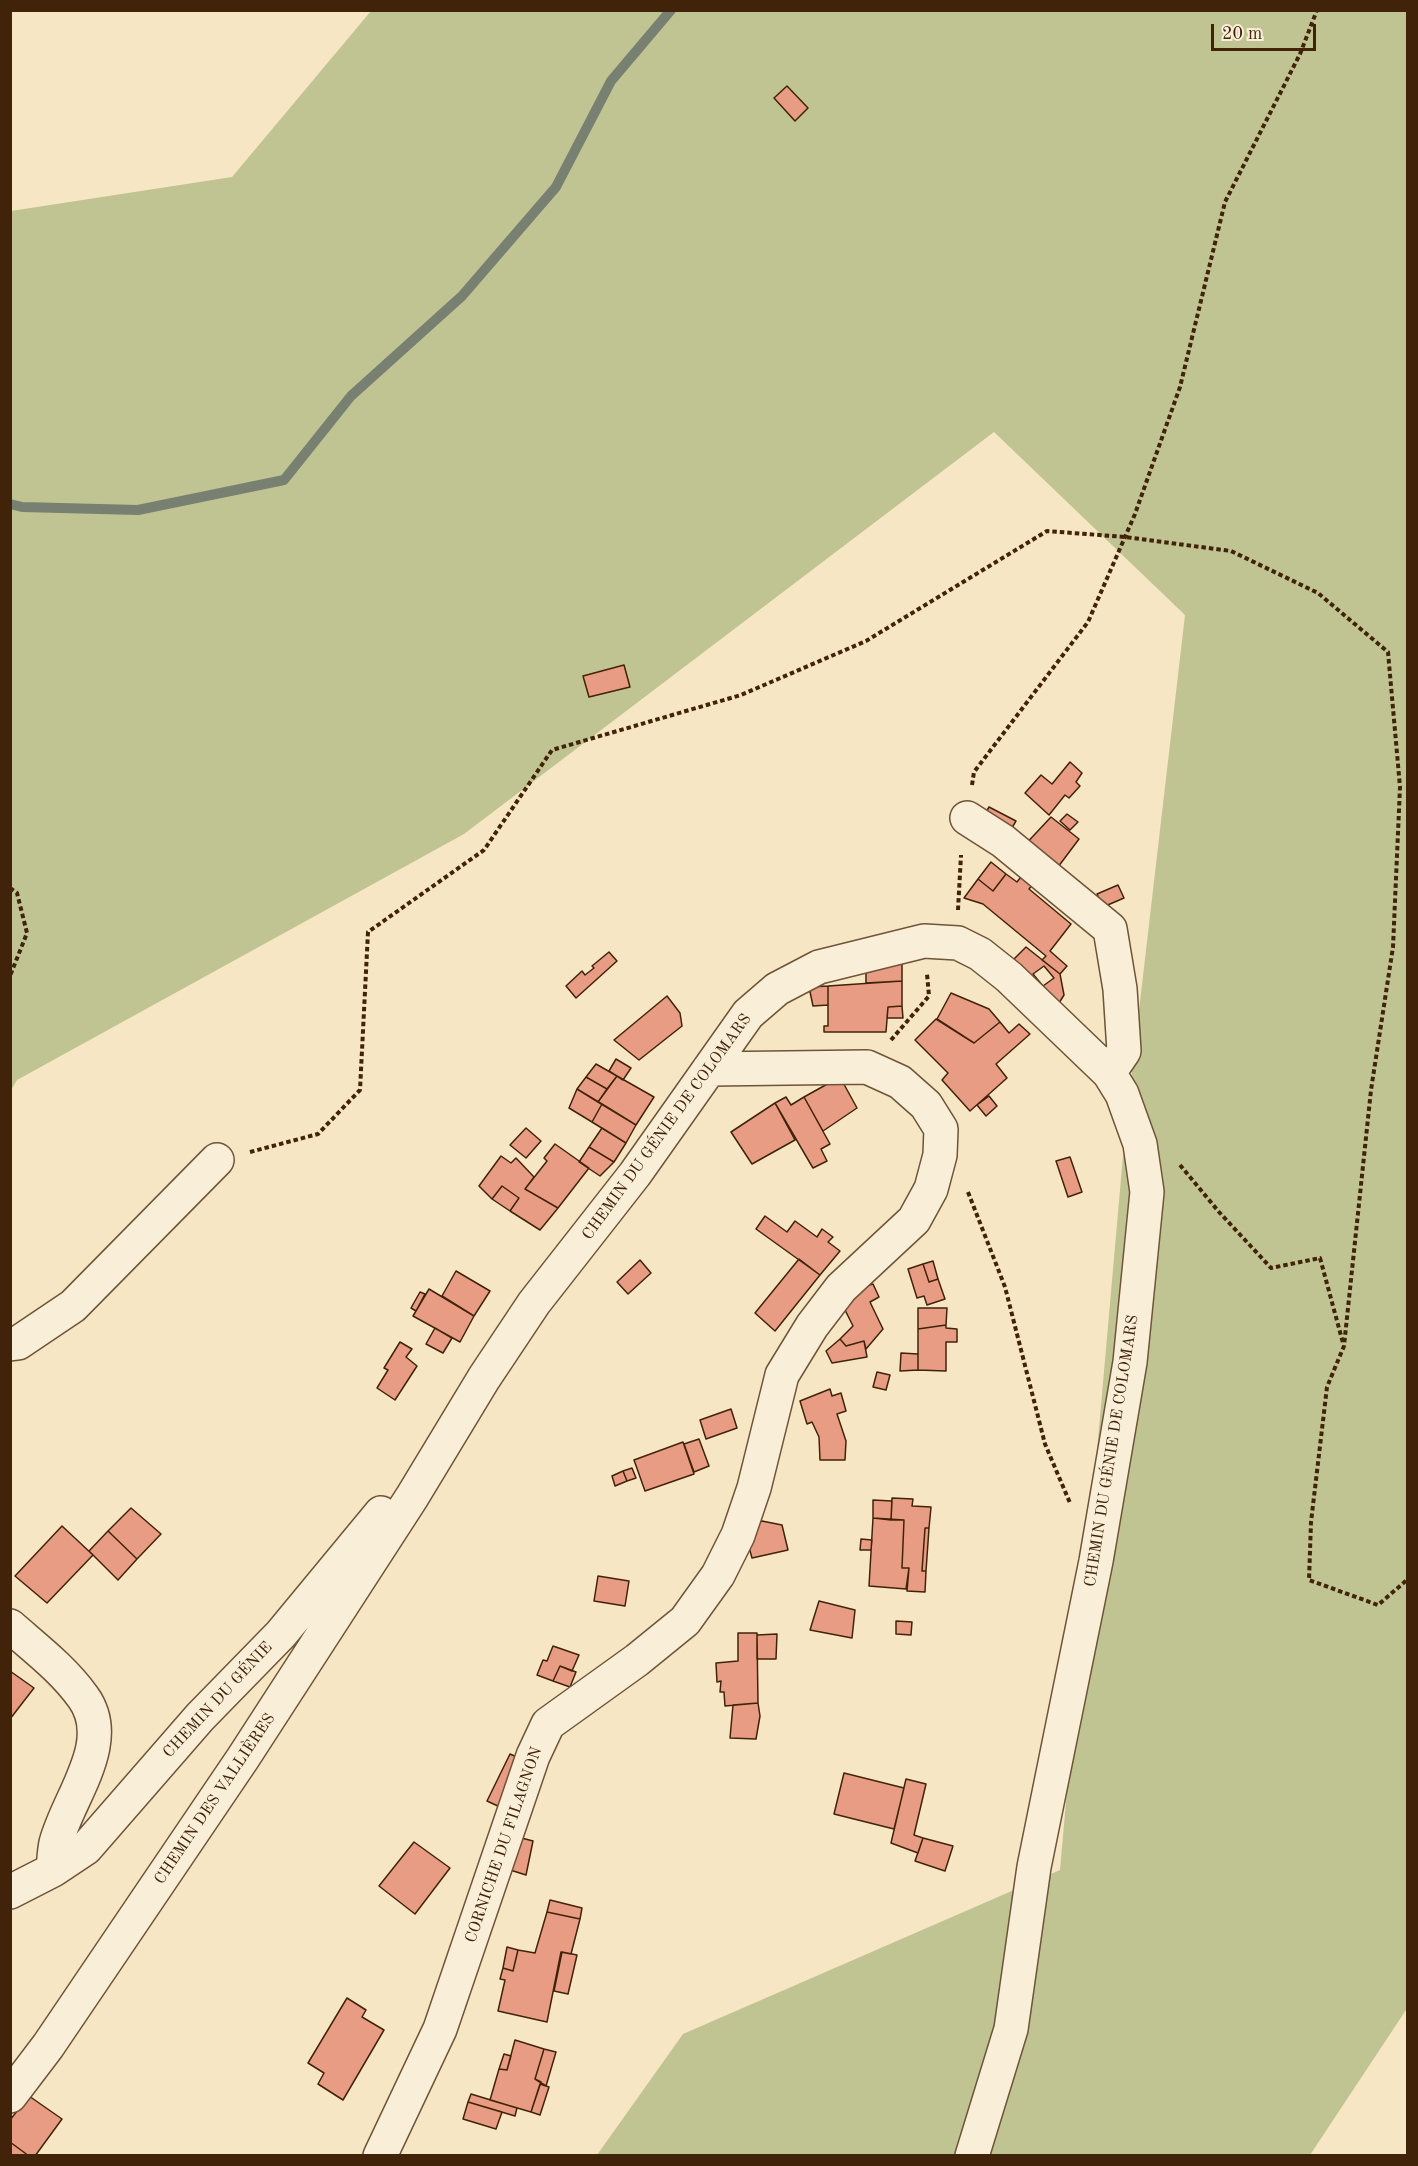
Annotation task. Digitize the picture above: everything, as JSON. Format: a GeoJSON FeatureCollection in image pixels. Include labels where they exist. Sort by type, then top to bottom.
{"type":"FeatureCollection","features":[{"type":"Feature","properties":{"kind":"street"},"geometry":{"type":"LineString","coordinates":[[967,818],[1003,841],[1110,929],[1120,989],[1124,1051],[1109,1073]]}},
{"type":"Feature","properties":{"kind":"street","name":"CHEMIN DU GÉNIE DE COLOMARS"},"geometry":{"type":"LineString","coordinates":[[412,1497],[484,1378],[534,1303],[635,1174],[748,1014],[777,990],[819,967],[924,941],[958,943],[980,954],[1009,977],[1109,1073],[1122,1094],[1140,1144],[1147,1192],[1130,1362],[1096,1561],[1034,1868],[1011,2029],[972,2156]]}},
{"type":"Feature","properties":{"kind":"street","name":"CORNICHE DU FILAGNON"},"geometry":{"type":"LineString","coordinates":[[380,2156],[440,2029],[533,1756],[548,1724],[637,1660],[685,1621],[718,1575],[738,1535],[754,1488],[782,1375],[812,1326],[841,1288],[914,1220],[931,1189],[940,1155],[940,1129],[926,1105],[900,1082],[867,1067],[709,1069]]}},
{"type":"Feature","properties":{"kind":"street"},"geometry":{"type":"LineString","coordinates":[[10,1344],[18,1343],[73,1306],[217,1160]]}},
{"type":"Feature","properties":{"kind":"street","name":"CHEMIN DU GÉNIE"},"geometry":{"type":"LineString","coordinates":[[10,1892],[53,1870],[86,1848],[200,1717],[281,1634],[392,1500],[412,1497]]}},
{"type":"Feature","properties":{"kind":"street","name":"CHEMIN DES VALLIÈRES"},"geometry":{"type":"LineString","coordinates":[[10,2096],[48,2046],[243,1758],[412,1497]]}},
{"type":"Feature","properties":{"kind":"street"},"geometry":{"type":"LineString","coordinates":[[10,1626],[58,1669],[84,1698],[95,1722],[92,1753],[56,1843],[53,1870]]}},
{"type":"Feature","properties":{"kind":"path"},"geometry":{"type":"LineString","coordinates":[[958,943],[958,876],[974,772],[1088,622],[1135,514],[1180,387],[1225,202],[1300,54],[1317,10]]}},
{"type":"Feature","properties":{"kind":"path"},"geometry":{"type":"LineString","coordinates":[[10,888],[17,893],[27,933],[10,975]]}},
{"type":"Feature","properties":{"kind":"path"},"geometry":{"type":"LineString","coordinates":[[10,896],[17,893]]}},
{"type":"Feature","properties":{"kind":"path"},"geometry":{"type":"LineString","coordinates":[[867,1067],[929,996],[924,941]]}},
{"type":"Feature","properties":{"kind":"path"},"geometry":{"type":"LineString","coordinates":[[940,1155],[961,1175],[1005,1287],[1045,1444],[1073,1508]]}},
{"type":"Feature","properties":{"kind":"path"},"geometry":{"type":"LineString","coordinates":[[1174,1158],[1219,1212],[1271,1268],[1320,1258],[1344,1346]]}},
{"type":"Feature","properties":{"kind":"green space"},"geometry":{"type":"Polygon","coordinates":[[[371,11],[1407,11],[1408,2007],[1310,2155],[597,2155],[683,2034],[1060,1870],[1126,1122],[1185,615],[994,432],[464,834],[17,1080],[11,1090],[11,211],[232,177],[371,11]]]}},
{"type":"Feature","properties":{"kind":"building"},"geometry":{"type":"Polygon","coordinates":[[[787,86],[808,108],[795,121],[774,98],[787,86]]]}},
{"type":"Feature","properties":{"kind":"building"},"geometry":{"type":"Polygon","coordinates":[[[624,665],[630,687],[589,697],[583,676],[624,665]]]}},
{"type":"Feature","properties":{"kind":"building"},"geometry":{"type":"Polygon","coordinates":[[[1070,762],[1082,773],[1076,782],[1080,786],[1069,798],[1065,795],[1049,815],[1025,793],[1041,775],[1052,784],[1070,762]]]}},
{"type":"Feature","properties":{"kind":"building"},"geometry":{"type":"Polygon","coordinates":[[[989,807],[1016,821],[1010,831],[982,819],[989,807]]]}},
{"type":"Feature","properties":{"kind":"building"},"geometry":{"type":"Polygon","coordinates":[[[1067,814],[1078,822],[1070,830],[1060,821],[1067,814]]]}},
{"type":"Feature","properties":{"kind":"building"},"geometry":{"type":"Polygon","coordinates":[[[1051,817],[1079,839],[1052,875],[1021,849],[1051,817]]]}},
{"type":"Feature","properties":{"kind":"building"},"geometry":{"type":"Polygon","coordinates":[[[991,862],[1006,874],[993,891],[978,879],[991,862]]]}},
{"type":"Feature","properties":{"kind":"building"},"geometry":{"type":"Polygon","coordinates":[[[1024,873],[1035,882],[1029,889],[1071,924],[1050,951],[1067,966],[1060,974],[1042,960],[1046,956],[983,904],[964,898],[978,879],[993,891],[1006,874],[1017,882],[1024,873]]]}},
{"type":"Feature","properties":{"kind":"building"},"geometry":{"type":"Polygon","coordinates":[[[1118,885],[1124,898],[1103,907],[1097,894],[1118,885]]]}},
{"type":"Feature","properties":{"kind":"building"},"geometry":{"type":"Polygon","coordinates":[[[1026,947],[1060,974],[1064,995],[1059,1003],[1006,967],[1026,947]],[[1044,966],[1033,974],[1043,986],[1054,978],[1044,966]]]}},
{"type":"Feature","properties":{"kind":"building"},"geometry":{"type":"Polygon","coordinates":[[[609,952],[617,961],[576,998],[566,986],[582,971],[585,975],[594,968],[592,966],[609,952]]]}},
{"type":"Feature","properties":{"kind":"building"},"geometry":{"type":"Polygon","coordinates":[[[902,963],[902,981],[866,983],[866,964],[902,963]]]}},
{"type":"Feature","properties":{"kind":"building"},"geometry":{"type":"Polygon","coordinates":[[[902,981],[902,1006],[888,1007],[886,1032],[824,1032],[824,1026],[828,1026],[828,986],[902,981]]]}},
{"type":"Feature","properties":{"kind":"building"},"geometry":{"type":"Polygon","coordinates":[[[828,986],[828,1005],[813,1006],[809,987],[828,986]]]}},
{"type":"Feature","properties":{"kind":"building"},"geometry":{"type":"Polygon","coordinates":[[[951,993],[989,1009],[1000,1022],[974,1043],[937,1019],[951,993]]]}},
{"type":"Feature","properties":{"kind":"building"},"geometry":{"type":"Polygon","coordinates":[[[667,996],[680,1013],[682,1026],[639,1060],[614,1040],[667,996]]]}},
{"type":"Feature","properties":{"kind":"building"},"geometry":{"type":"Polygon","coordinates":[[[902,1006],[903,1018],[887,1018],[888,1007],[902,1006]]]}},
{"type":"Feature","properties":{"kind":"building"},"geometry":{"type":"Polygon","coordinates":[[[936,1019],[974,1043],[1000,1022],[1009,1033],[1019,1024],[1030,1034],[996,1064],[1007,1078],[970,1111],[942,1080],[948,1073],[915,1040],[936,1019]]]}},
{"type":"Feature","properties":{"kind":"building"},"geometry":{"type":"Polygon","coordinates":[[[616,1059],[631,1068],[623,1080],[609,1071],[616,1059]]]}},
{"type":"Feature","properties":{"kind":"building"},"geometry":{"type":"Polygon","coordinates":[[[596,1064],[617,1076],[607,1089],[586,1077],[596,1064]]]}},
{"type":"Feature","properties":{"kind":"building"},"geometry":{"type":"Polygon","coordinates":[[[617,1076],[654,1097],[636,1125],[598,1102],[617,1076]]]}},
{"type":"Feature","properties":{"kind":"building"},"geometry":{"type":"Polygon","coordinates":[[[586,1077],[607,1089],[598,1102],[577,1089],[586,1077]]]}},
{"type":"Feature","properties":{"kind":"building"},"geometry":{"type":"Polygon","coordinates":[[[840,1077],[857,1108],[823,1131],[804,1097],[840,1077]]]}},
{"type":"Feature","properties":{"kind":"building"},"geometry":{"type":"Polygon","coordinates":[[[577,1089],[602,1104],[592,1122],[569,1108],[577,1089]]]}},
{"type":"Feature","properties":{"kind":"building"},"geometry":{"type":"Polygon","coordinates":[[[989,1096],[997,1106],[986,1116],[977,1105],[989,1096]]]}},
{"type":"Feature","properties":{"kind":"building"},"geometry":{"type":"Polygon","coordinates":[[[786,1097],[791,1105],[804,1097],[830,1144],[821,1149],[827,1161],[813,1168],[775,1103],[786,1097]]]}},
{"type":"Feature","properties":{"kind":"building"},"geometry":{"type":"Polygon","coordinates":[[[775,1103],[795,1140],[752,1164],[731,1132],[775,1103]]]}},
{"type":"Feature","properties":{"kind":"building"},"geometry":{"type":"Polygon","coordinates":[[[602,1104],[636,1125],[626,1143],[592,1122],[602,1104]]]}},
{"type":"Feature","properties":{"kind":"building"},"geometry":{"type":"Polygon","coordinates":[[[526,1128],[541,1141],[526,1158],[510,1145],[526,1128]]]}},
{"type":"Feature","properties":{"kind":"building"},"geometry":{"type":"Polygon","coordinates":[[[602,1128],[626,1143],[614,1162],[589,1147],[602,1128]]]}},
{"type":"Feature","properties":{"kind":"building"},"geometry":{"type":"Polygon","coordinates":[[[555,1144],[589,1168],[558,1208],[525,1189],[547,1161],[544,1158],[555,1144]]]}},
{"type":"Feature","properties":{"kind":"building"},"geometry":{"type":"Polygon","coordinates":[[[589,1147],[614,1162],[600,1176],[579,1162],[589,1147]]]}},
{"type":"Feature","properties":{"kind":"building"},"geometry":{"type":"Polygon","coordinates":[[[501,1156],[511,1163],[516,1158],[534,1177],[525,1189],[558,1208],[540,1230],[510,1211],[519,1198],[502,1186],[492,1199],[479,1186],[501,1156]]]}},
{"type":"Feature","properties":{"kind":"building"},"geometry":{"type":"Polygon","coordinates":[[[1070,1157],[1082,1192],[1068,1197],[1056,1161],[1070,1157]]]}},
{"type":"Feature","properties":{"kind":"building"},"geometry":{"type":"Polygon","coordinates":[[[502,1186],[519,1198],[510,1211],[492,1199],[502,1186]]]}},
{"type":"Feature","properties":{"kind":"building"},"geometry":{"type":"Polygon","coordinates":[[[765,1216],[787,1232],[795,1221],[817,1237],[822,1229],[833,1237],[828,1242],[840,1251],[820,1275],[756,1229],[765,1216]]]}},
{"type":"Feature","properties":{"kind":"building"},"geometry":{"type":"Polygon","coordinates":[[[799,1259],[820,1275],[775,1331],[755,1313],[799,1259]]]}},
{"type":"Feature","properties":{"kind":"building"},"geometry":{"type":"Polygon","coordinates":[[[640,1260],[651,1273],[628,1294],[617,1282],[640,1260]]]}},
{"type":"Feature","properties":{"kind":"building"},"geometry":{"type":"Polygon","coordinates":[[[933,1261],[938,1279],[929,1282],[923,1264],[933,1261]]]}},
{"type":"Feature","properties":{"kind":"building"},"geometry":{"type":"Polygon","coordinates":[[[923,1264],[929,1282],[938,1279],[945,1299],[927,1305],[924,1296],[917,1298],[908,1269],[923,1264]]]}},
{"type":"Feature","properties":{"kind":"building"},"geometry":{"type":"Polygon","coordinates":[[[456,1271],[490,1291],[474,1316],[442,1296],[456,1271]]]}},
{"type":"Feature","properties":{"kind":"building"},"geometry":{"type":"Polygon","coordinates":[[[873,1284],[879,1297],[870,1302],[883,1329],[866,1349],[864,1341],[846,1346],[840,1339],[853,1326],[842,1304],[862,1287],[873,1284]]]}},
{"type":"Feature","properties":{"kind":"building"},"geometry":{"type":"Polygon","coordinates":[[[429,1289],[474,1316],[460,1342],[413,1316],[429,1289]]]}},
{"type":"Feature","properties":{"kind":"building"},"geometry":{"type":"Polygon","coordinates":[[[420,1292],[425,1294],[416,1311],[411,1308],[420,1292]]]}},
{"type":"Feature","properties":{"kind":"building"},"geometry":{"type":"Polygon","coordinates":[[[918,1308],[947,1308],[946,1325],[918,1329],[918,1308]]]}},
{"type":"Feature","properties":{"kind":"building"},"geometry":{"type":"Polygon","coordinates":[[[946,1325],[946,1328],[957,1329],[957,1342],[946,1342],[946,1371],[918,1370],[918,1329],[946,1325]]]}},
{"type":"Feature","properties":{"kind":"building"},"geometry":{"type":"Polygon","coordinates":[[[435,1328],[452,1338],[443,1353],[426,1344],[435,1328]]]}},
{"type":"Feature","properties":{"kind":"building"},"geometry":{"type":"Polygon","coordinates":[[[840,1339],[846,1346],[864,1341],[867,1357],[832,1363],[826,1351],[840,1339]]]}},
{"type":"Feature","properties":{"kind":"building"},"geometry":{"type":"Polygon","coordinates":[[[400,1342],[412,1349],[406,1357],[417,1366],[395,1400],[377,1388],[388,1370],[384,1368],[400,1342]]]}},
{"type":"Feature","properties":{"kind":"building"},"geometry":{"type":"Polygon","coordinates":[[[901,1353],[918,1354],[918,1370],[900,1371],[901,1353]]]}},
{"type":"Feature","properties":{"kind":"building"},"geometry":{"type":"Polygon","coordinates":[[[877,1372],[890,1375],[886,1390],[873,1387],[877,1372]]]}},
{"type":"Feature","properties":{"kind":"building"},"geometry":{"type":"Polygon","coordinates":[[[830,1389],[832,1396],[841,1393],[846,1411],[837,1414],[846,1441],[845,1460],[820,1460],[819,1437],[812,1422],[807,1424],[800,1401],[830,1389]]]}},
{"type":"Feature","properties":{"kind":"building"},"geometry":{"type":"Polygon","coordinates":[[[731,1409],[737,1428],[706,1439],[700,1420],[731,1409]]]}},
{"type":"Feature","properties":{"kind":"building"},"geometry":{"type":"Polygon","coordinates":[[[699,1439],[709,1466],[694,1472],[684,1444],[699,1439]]]}},
{"type":"Feature","properties":{"kind":"building"},"geometry":{"type":"Polygon","coordinates":[[[683,1442],[694,1474],[645,1491],[634,1460],[683,1442]]]}},
{"type":"Feature","properties":{"kind":"building"},"geometry":{"type":"Polygon","coordinates":[[[632,1468],[636,1478],[627,1481],[623,1471],[632,1468]]]}},
{"type":"Feature","properties":{"kind":"building"},"geometry":{"type":"Polygon","coordinates":[[[623,1471],[627,1481],[615,1486],[612,1476],[623,1471]]]}},
{"type":"Feature","properties":{"kind":"building"},"geometry":{"type":"Polygon","coordinates":[[[892,1498],[913,1499],[912,1506],[931,1507],[929,1528],[925,1528],[922,1571],[926,1571],[925,1592],[907,1591],[909,1568],[902,1568],[904,1520],[891,1520],[892,1498]]]}},
{"type":"Feature","properties":{"kind":"building"},"geometry":{"type":"Polygon","coordinates":[[[873,1500],[892,1501],[891,1520],[873,1518],[873,1500]]]}},
{"type":"Feature","properties":{"kind":"building"},"geometry":{"type":"Polygon","coordinates":[[[131,1508],[161,1534],[137,1559],[108,1531],[131,1508]]]}},
{"type":"Feature","properties":{"kind":"building"},"geometry":{"type":"Polygon","coordinates":[[[873,1518],[904,1520],[902,1568],[909,1568],[906,1589],[869,1586],[873,1518]]]}},
{"type":"Feature","properties":{"kind":"building"},"geometry":{"type":"Polygon","coordinates":[[[762,1521],[782,1525],[788,1550],[752,1558],[745,1533],[762,1521]]]}},
{"type":"Feature","properties":{"kind":"building"},"geometry":{"type":"Polygon","coordinates":[[[62,1526],[93,1555],[47,1603],[15,1576],[62,1526]]]}},
{"type":"Feature","properties":{"kind":"building"},"geometry":{"type":"Polygon","coordinates":[[[925,1528],[929,1528],[926,1571],[922,1571],[925,1528]]]}},
{"type":"Feature","properties":{"kind":"building"},"geometry":{"type":"Polygon","coordinates":[[[108,1531],[137,1559],[118,1580],[89,1551],[108,1531]]]}},
{"type":"Feature","properties":{"kind":"building"},"geometry":{"type":"Polygon","coordinates":[[[861,1539],[872,1540],[871,1550],[860,1550],[861,1539]]]}},
{"type":"Feature","properties":{"kind":"building"},"geometry":{"type":"Polygon","coordinates":[[[598,1576],[629,1581],[625,1606],[594,1601],[598,1576]]]}},
{"type":"Feature","properties":{"kind":"building"},"geometry":{"type":"Polygon","coordinates":[[[819,1601],[855,1610],[852,1638],[810,1630],[819,1601]]]}},
{"type":"Feature","properties":{"kind":"building"},"geometry":{"type":"Polygon","coordinates":[[[896,1621],[912,1622],[911,1635],[896,1634],[896,1621]]]}},
{"type":"Feature","properties":{"kind":"building"},"geometry":{"type":"Polygon","coordinates":[[[738,1633],[757,1633],[758,1703],[725,1706],[724,1692],[720,1692],[721,1681],[717,1682],[716,1663],[738,1661],[738,1633]]]}},
{"type":"Feature","properties":{"kind":"building"},"geometry":{"type":"Polygon","coordinates":[[[777,1634],[776,1659],[757,1659],[757,1635],[777,1634]]]}},
{"type":"Feature","properties":{"kind":"building"},"geometry":{"type":"Polygon","coordinates":[[[553,1646],[579,1655],[572,1671],[560,1666],[553,1681],[537,1675],[543,1660],[547,1661],[553,1646]]]}},
{"type":"Feature","properties":{"kind":"building"},"geometry":{"type":"Polygon","coordinates":[[[560,1666],[576,1672],[570,1687],[553,1681],[560,1666]]]}},
{"type":"Feature","properties":{"kind":"building"},"geometry":{"type":"Polygon","coordinates":[[[10,1671],[34,1688],[10,1719],[10,1671]]]}},
{"type":"Feature","properties":{"kind":"building"},"geometry":{"type":"Polygon","coordinates":[[[758,1703],[760,1716],[756,1739],[730,1738],[733,1705],[758,1703]]]}},
{"type":"Feature","properties":{"kind":"building"},"geometry":{"type":"Polygon","coordinates":[[[510,1754],[524,1760],[500,1807],[487,1801],[510,1754]]]}},
{"type":"Feature","properties":{"kind":"building"},"geometry":{"type":"Polygon","coordinates":[[[844,1773],[904,1788],[894,1829],[834,1814],[844,1773]]]}},
{"type":"Feature","properties":{"kind":"building"},"geometry":{"type":"Polygon","coordinates":[[[906,1779],[926,1784],[914,1835],[923,1838],[918,1853],[891,1843],[906,1779]]]}},
{"type":"Feature","properties":{"kind":"building"},"geometry":{"type":"Polygon","coordinates":[[[514,1836],[533,1841],[526,1875],[507,1869],[514,1836]]]}},
{"type":"Feature","properties":{"kind":"building"},"geometry":{"type":"Polygon","coordinates":[[[923,1838],[953,1846],[945,1871],[915,1861],[923,1838]]]}},
{"type":"Feature","properties":{"kind":"building"},"geometry":{"type":"Polygon","coordinates":[[[414,1842],[450,1868],[415,1914],[379,1886],[414,1842]]]}},
{"type":"Feature","properties":{"kind":"building"},"geometry":{"type":"Polygon","coordinates":[[[550,1900],[582,1908],[580,1919],[547,1912],[550,1900]]]}},
{"type":"Feature","properties":{"kind":"building"},"geometry":{"type":"Polygon","coordinates":[[[547,1912],[580,1919],[571,1954],[561,1952],[547,2022],[498,2011],[505,1980],[500,1979],[503,1968],[513,1971],[518,1950],[535,1953],[547,1912]]]}},
{"type":"Feature","properties":{"kind":"building"},"geometry":{"type":"Polygon","coordinates":[[[507,1947],[518,1950],[513,1971],[503,1968],[507,1947]]]}},
{"type":"Feature","properties":{"kind":"building"},"geometry":{"type":"Polygon","coordinates":[[[562,1952],[577,1955],[568,1994],[554,1991],[562,1952]]]}},
{"type":"Feature","properties":{"kind":"building"},"geometry":{"type":"Polygon","coordinates":[[[347,1998],[366,2010],[362,2017],[384,2030],[343,2100],[318,2084],[324,2073],[308,2063],[347,1998]]]}},
{"type":"Feature","properties":{"kind":"building"},"geometry":{"type":"Polygon","coordinates":[[[515,2040],[544,2049],[535,2079],[541,2082],[531,2112],[490,2100],[499,2069],[507,2070],[515,2040]]]}},
{"type":"Feature","properties":{"kind":"building"},"geometry":{"type":"Polygon","coordinates":[[[544,2049],[556,2052],[546,2086],[535,2079],[544,2049]]]}},
{"type":"Feature","properties":{"kind":"building"},"geometry":{"type":"Polygon","coordinates":[[[504,2054],[511,2056],[507,2070],[499,2069],[504,2054]]]}},
{"type":"Feature","properties":{"kind":"building"},"geometry":{"type":"Polygon","coordinates":[[[540,2084],[549,2087],[540,2115],[531,2112],[540,2084]]]}},
{"type":"Feature","properties":{"kind":"building"},"geometry":{"type":"Polygon","coordinates":[[[471,2094],[517,2108],[515,2116],[468,2102],[471,2094]]]}},
{"type":"Feature","properties":{"kind":"building"},"geometry":{"type":"Polygon","coordinates":[[[29,2096],[62,2119],[35,2156],[29,2156],[10,2142],[10,2120],[29,2096]]]}},
{"type":"Feature","properties":{"kind":"building"},"geometry":{"type":"Polygon","coordinates":[[[468,2102],[502,2112],[496,2129],[463,2119],[468,2102]]]}},
{"type":"Feature","properties":{"kind":"building"},"geometry":{"type":"Polygon","coordinates":[[[10,2142],[29,2156],[10,2156],[10,2142]]]}},
{"type":"Feature","properties":{"kind":"waterway"},"geometry":{"type":"LineString","coordinates":[[10,504],[22,507],[138,510],[284,480],[351,396],[462,296],[556,187],[611,81],[671,10]]}}]}
